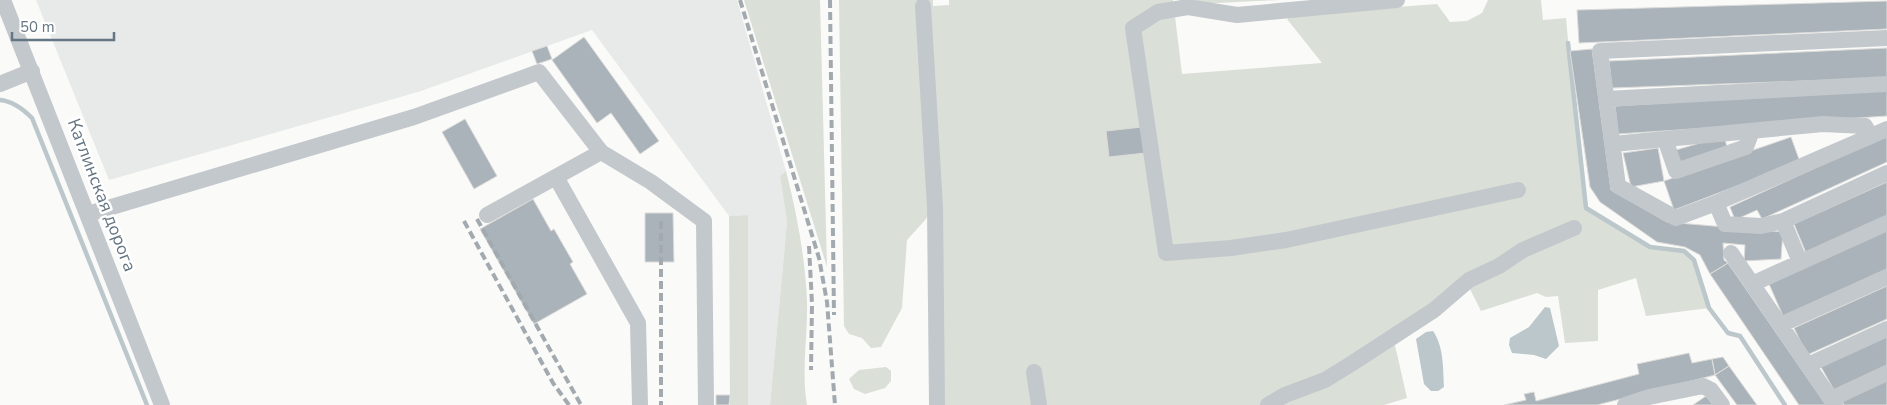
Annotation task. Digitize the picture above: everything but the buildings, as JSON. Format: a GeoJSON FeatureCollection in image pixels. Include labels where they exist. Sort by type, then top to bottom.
{"type":"FeatureCollection","features":[{"type":"Feature","properties":{"kind":"street","name":"Катлинская дорога"},"geometry":{"type":"LineString","coordinates":[[3,0],[162,405]]}},
{"type":"Feature","properties":{"kind":"street"},"geometry":{"type":"LineString","coordinates":[[1397,0],[1237,15],[1186,4],[1158,12],[1134,28],[1166,253],[1231,248],[1286,240],[1518,190]]}},
{"type":"Feature","properties":{"kind":"street"},"geometry":{"type":"LineString","coordinates":[[923,6],[935,207],[937,405]]}},
{"type":"Feature","properties":{"kind":"street"},"geometry":{"type":"LineString","coordinates":[[1887,38],[1600,51],[1618,186],[1676,218],[1716,203],[1887,129]]}},
{"type":"Feature","properties":{"kind":"street"},"geometry":{"type":"LineString","coordinates":[[0,84],[32,71]]}},
{"type":"Feature","properties":{"kind":"street"},"geometry":{"type":"LineString","coordinates":[[88,214],[414,117],[539,72],[601,152],[651,182],[704,221],[706,405]]}},
{"type":"Feature","properties":{"kind":"street"},"geometry":{"type":"LineString","coordinates":[[1606,99],[1887,84]]}},
{"type":"Feature","properties":{"kind":"street"},"geometry":{"type":"LineString","coordinates":[[1613,144],[1823,124],[1865,126],[1871,136]]}},
{"type":"Feature","properties":{"kind":"street"},"geometry":{"type":"LineString","coordinates":[[1666,139],[1676,172],[1746,146],[1752,131]]}},
{"type":"Feature","properties":{"kind":"street"},"geometry":{"type":"LineString","coordinates":[[487,215],[601,152]]}},
{"type":"Feature","properties":{"kind":"street"},"geometry":{"type":"LineString","coordinates":[[1716,203],[1725,224],[1761,226],[1783,221],[1887,173]]}},
{"type":"Feature","properties":{"kind":"street"},"geometry":{"type":"LineString","coordinates":[[556,177],[638,323],[640,405]]}},
{"type":"Feature","properties":{"kind":"street"},"geometry":{"type":"LineString","coordinates":[[1783,221],[1800,262]]}},
{"type":"Feature","properties":{"kind":"street"},"geometry":{"type":"LineString","coordinates":[[1752,284],[1887,223]]}},
{"type":"Feature","properties":{"kind":"street"},"geometry":{"type":"LineString","coordinates":[[1268,405],[1285,394],[1325,380],[1351,364],[1434,310],[1469,280],[1499,266],[1523,250],[1574,228]]}},
{"type":"Feature","properties":{"kind":"street"},"geometry":{"type":"LineString","coordinates":[[1731,253],[1833,402],[1887,372]]}},
{"type":"Feature","properties":{"kind":"street"},"geometry":{"type":"LineString","coordinates":[[1780,325],[1887,277]]}},
{"type":"Feature","properties":{"kind":"street"},"geometry":{"type":"LineString","coordinates":[[1808,365],[1887,328]]}},
{"type":"Feature","properties":{"kind":"street"},"geometry":{"type":"LineString","coordinates":[[1034,372],[1039,405]]}},
{"type":"Feature","properties":{"kind":"street"},"geometry":{"type":"LineString","coordinates":[[1625,405],[1649,397],[1677,398],[1703,386],[1711,390],[1722,405]]}},
{"type":"Feature","properties":{"kind":"shaded area"},"geometry":{"type":"Polygon","coordinates":[[[36,0],[737,0],[786,171],[780,176],[787,222],[770,405],[748,405],[748,215],[729,216],[592,30],[418,92],[109,180],[36,0]]]}},
{"type":"Feature","properties":{"kind":"shaded area"},"geometry":{"type":"Polygon","coordinates":[[[744,0],[820,0],[827,267],[744,0]]]}},
{"type":"Feature","properties":{"kind":"shaded area"},"geometry":{"type":"Polygon","coordinates":[[[839,0],[933,0],[933,6],[949,5],[949,0],[1173,0],[1182,74],[1322,63],[1287,19],[1292,15],[1437,4],[1450,22],[1467,21],[1482,13],[1488,0],[1541,0],[1543,20],[1566,18],[1580,172],[1586,208],[1650,247],[1684,251],[1694,260],[1709,308],[1646,316],[1636,278],[1598,290],[1598,341],[1565,343],[1558,296],[1546,297],[1537,293],[1481,311],[1469,287],[1394,341],[1407,398],[1384,405],[944,405],[934,200],[926,219],[907,240],[902,308],[881,347],[871,348],[862,338],[849,334],[844,326],[839,0]]]}},
{"type":"Feature","properties":{"kind":"shaded area"},"geometry":{"type":"Polygon","coordinates":[[[1196,0],[1279,0],[1197,4],[1196,0]]]}},
{"type":"Feature","properties":{"kind":"shaded area"},"geometry":{"type":"Polygon","coordinates":[[[786,171],[800,236],[806,285],[805,392],[807,405],[770,405],[787,222],[780,176],[786,171]]]}},
{"type":"Feature","properties":{"kind":"shaded area"},"geometry":{"type":"Polygon","coordinates":[[[748,215],[748,405],[730,405],[729,216],[748,215]]]}},
{"type":"Feature","properties":{"kind":"shaded area"},"geometry":{"type":"Polygon","coordinates":[[[1545,307],[1550,308],[1559,346],[1546,359],[1534,355],[1512,353],[1509,345],[1510,338],[1529,327],[1545,307]]]}},
{"type":"Feature","properties":{"kind":"shaded area"},"geometry":{"type":"Polygon","coordinates":[[[1433,331],[1441,351],[1443,366],[1444,387],[1438,391],[1431,391],[1424,384],[1416,339],[1426,332],[1433,331]]]}},
{"type":"Feature","properties":{"kind":"shaded area"},"geometry":{"type":"Polygon","coordinates":[[[886,367],[891,371],[891,381],[885,388],[865,394],[854,389],[849,379],[859,370],[886,367]]]}},
{"type":"Feature","properties":{"kind":"waterway"},"geometry":{"type":"LineString","coordinates":[[1568,43],[1586,208],[1650,247],[1684,251],[1694,260],[1709,308],[1728,333],[1740,336],[1785,405]]}},
{"type":"Feature","properties":{"kind":"waterway"},"geometry":{"type":"LineString","coordinates":[[0,100],[18,106],[32,118],[147,405]]}},
{"type":"Feature","properties":{"kind":"railway"},"geometry":{"type":"LineString","coordinates":[[740,0],[819,258],[827,302],[835,405]]}},
{"type":"Feature","properties":{"kind":"railway"},"geometry":{"type":"LineString","coordinates":[[830,0],[834,315]]}},
{"type":"Feature","properties":{"kind":"railway"},"geometry":{"type":"LineString","coordinates":[[477,219],[581,405]]}},
{"type":"Feature","properties":{"kind":"railway"},"geometry":{"type":"LineString","coordinates":[[464,221],[553,383],[569,405]]}},
{"type":"Feature","properties":{"kind":"railway"},"geometry":{"type":"LineString","coordinates":[[661,221],[661,405]]}},
{"type":"Feature","properties":{"kind":"railway"},"geometry":{"type":"LineString","coordinates":[[809,246],[812,304],[811,370]]}}]}
